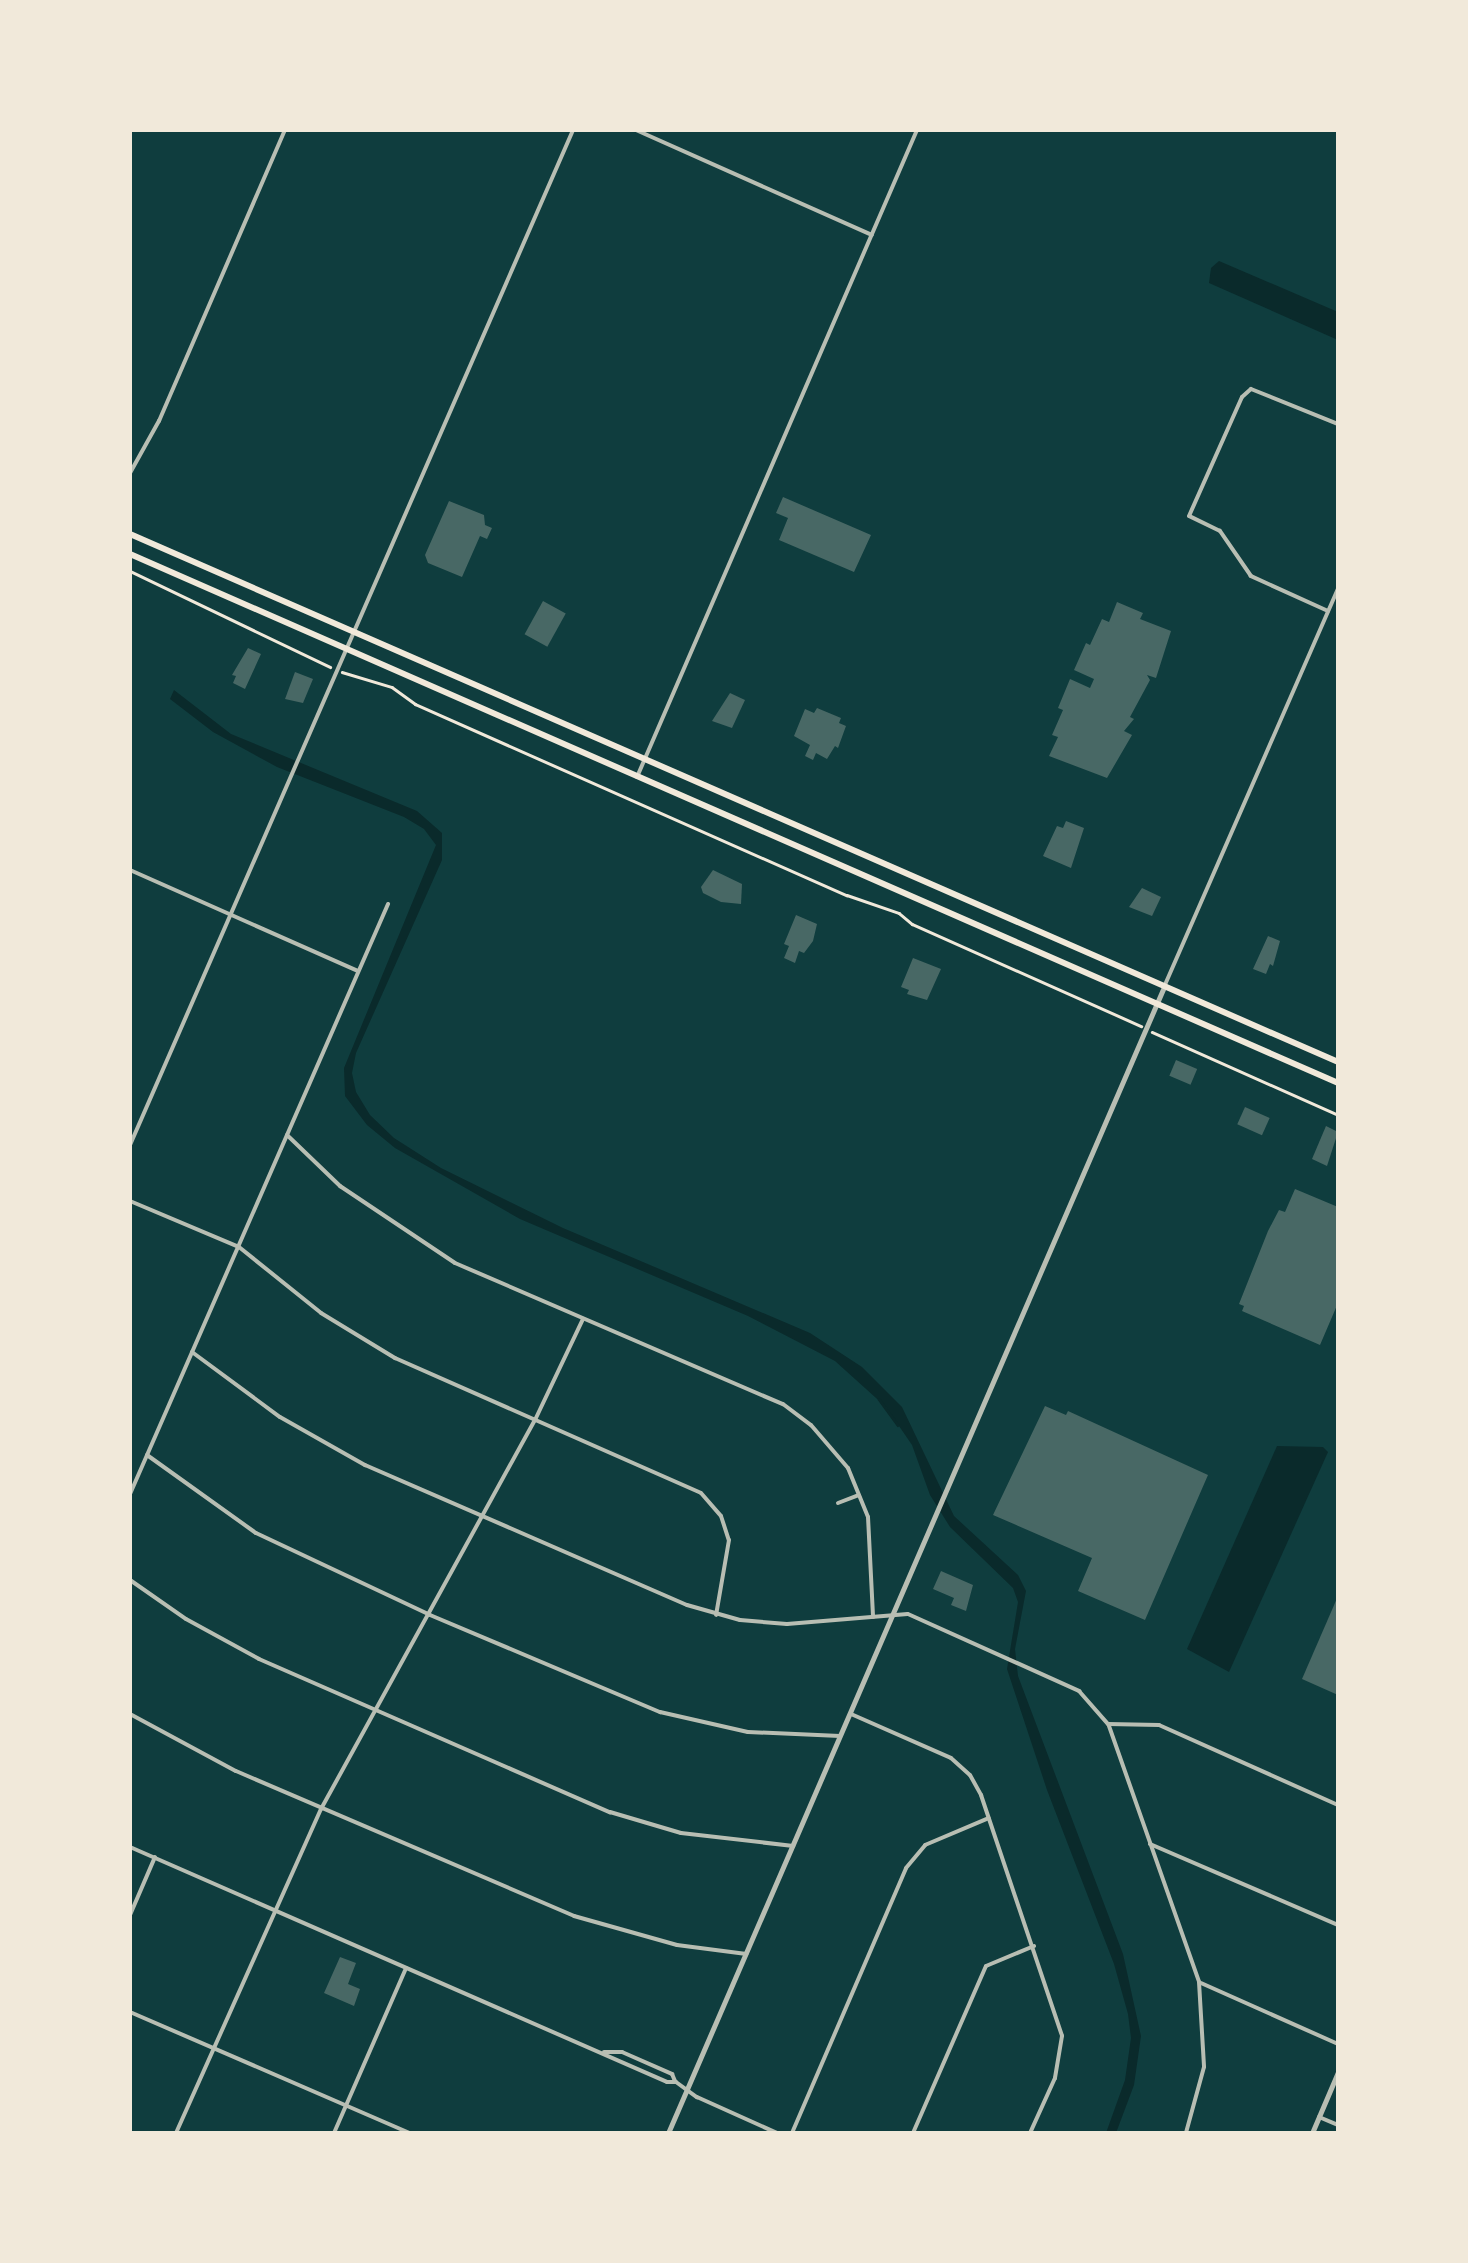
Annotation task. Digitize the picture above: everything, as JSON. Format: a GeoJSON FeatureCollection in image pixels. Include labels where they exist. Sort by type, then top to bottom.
{"type":"FeatureCollection","features":[{"type":"Feature","properties":{"kind":"main road"},"geometry":{"type":"LineString","coordinates":[[130,534],[1338,1062]]}},
{"type":"Feature","properties":{"kind":"main road"},"geometry":{"type":"LineString","coordinates":[[130,554],[1338,1084]]}},
{"type":"Feature","properties":{"kind":"street"},"geometry":{"type":"LineString","coordinates":[[130,473],[158,421],[285,130]]}},
{"type":"Feature","properties":{"kind":"street"},"geometry":{"type":"LineString","coordinates":[[130,1145],[574,130]]}},
{"type":"Feature","properties":{"kind":"street"},"geometry":{"type":"LineString","coordinates":[[636,130],[872,235]]}},
{"type":"Feature","properties":{"kind":"street"},"geometry":{"type":"LineString","coordinates":[[637,777],[918,130]]}},
{"type":"Feature","properties":{"kind":"street"},"geometry":{"type":"LineString","coordinates":[[1328,610],[1252,576],[1220,531],[1189,516],[1242,398],[1251,389],[1338,424]]}},
{"type":"Feature","properties":{"kind":"street"},"geometry":{"type":"LineString","coordinates":[[668,2133],[1338,589]]}},
{"type":"Feature","properties":{"kind":"street"},"geometry":{"type":"LineString","coordinates":[[130,870],[358,971]]}},
{"type":"Feature","properties":{"kind":"street"},"geometry":{"type":"LineString","coordinates":[[130,1494],[388,904]]}},
{"type":"Feature","properties":{"kind":"street"},"geometry":{"type":"LineString","coordinates":[[287,1135],[340,1186],[404,1233],[455,1263],[783,1404],[832,1445],[859,1495],[870,1532],[873,1617]]}},
{"type":"Feature","properties":{"kind":"street"},"geometry":{"type":"LineString","coordinates":[[130,1201],[239,1247],[307,1302],[370,1344],[692,1488],[713,1504],[726,1524],[729,1540],[716,1615]]}},
{"type":"Feature","properties":{"kind":"street"},"geometry":{"type":"LineString","coordinates":[[176,2133],[321,1809],[535,1420],[583,1319]]}},
{"type":"Feature","properties":{"kind":"street"},"geometry":{"type":"LineString","coordinates":[[192,1352],[259,1403],[318,1441],[716,1615],[787,1624],[908,1614],[1078,1692],[1108,1724],[1199,1982],[1204,2067],[1186,2133]]}},
{"type":"Feature","properties":{"kind":"street"},"geometry":{"type":"LineString","coordinates":[[147,1455],[256,1532],[430,1614],[690,1721],[748,1732],[840,1736]]}},
{"type":"Feature","properties":{"kind":"street"},"geometry":{"type":"LineString","coordinates":[[838,1503],[859,1495]]}},
{"type":"Feature","properties":{"kind":"street"},"geometry":{"type":"LineString","coordinates":[[130,1580],[226,1642],[648,1826],[738,1843],[792,1846]]}},
{"type":"Feature","properties":{"kind":"street"},"geometry":{"type":"LineString","coordinates":[[130,1714],[188,1748],[321,1809],[608,1928],[677,1946],[746,1954]]}},
{"type":"Feature","properties":{"kind":"street"},"geometry":{"type":"LineString","coordinates":[[850,1714],[952,1758],[970,1775],[989,1818],[1058,2014],[1062,2049],[1030,2133]]}},
{"type":"Feature","properties":{"kind":"street"},"geometry":{"type":"LineString","coordinates":[[1108,1724],[1160,1725],[1338,1805]]}},
{"type":"Feature","properties":{"kind":"street"},"geometry":{"type":"LineString","coordinates":[[792,2133],[906,1868],[924,1845],[989,1818]]}},
{"type":"Feature","properties":{"kind":"street"},"geometry":{"type":"LineString","coordinates":[[1150,1844],[1338,1925]]}},
{"type":"Feature","properties":{"kind":"street"},"geometry":{"type":"LineString","coordinates":[[130,1846],[667,2082],[676,2082],[698,2098],[778,2133]]}},
{"type":"Feature","properties":{"kind":"street"},"geometry":{"type":"LineString","coordinates":[[130,1915],[155,1857]]}},
{"type":"Feature","properties":{"kind":"street"},"geometry":{"type":"LineString","coordinates":[[913,2133],[986,1966],[1034,1946]]}},
{"type":"Feature","properties":{"kind":"street"},"geometry":{"type":"LineString","coordinates":[[334,2133],[406,1966]]}},
{"type":"Feature","properties":{"kind":"street"},"geometry":{"type":"LineString","coordinates":[[1199,1982],[1338,2044]]}},
{"type":"Feature","properties":{"kind":"street"},"geometry":{"type":"LineString","coordinates":[[130,2012],[408,2133]]}},
{"type":"Feature","properties":{"kind":"street"},"geometry":{"type":"LineString","coordinates":[[604,2052],[622,2052],[672,2074],[676,2082]]}},
{"type":"Feature","properties":{"kind":"street"},"geometry":{"type":"LineString","coordinates":[[1312,2133],[1338,2072]]}},
{"type":"Feature","properties":{"kind":"street"},"geometry":{"type":"LineString","coordinates":[[1319,2117],[1338,2125]]}},
{"type":"Feature","properties":{"kind":"path"},"geometry":{"type":"LineString","coordinates":[[130,571],[330,667]]}},
{"type":"Feature","properties":{"kind":"path"},"geometry":{"type":"LineString","coordinates":[[344,674],[392,687],[415,704],[847,895],[900,914],[912,924],[1132,1020]]}},
{"type":"Feature","properties":{"kind":"path"},"geometry":{"type":"LineString","coordinates":[[1158,1035],[1338,1115]]}},
{"type":"Feature","properties":{"kind":"water"},"geometry":{"type":"Polygon","coordinates":[[[1219,261],[1338,312],[1338,340],[1209,283],[1211,268],[1219,261]]]}},
{"type":"Feature","properties":{"kind":"water"},"geometry":{"type":"Polygon","coordinates":[[[174,690],[231,734],[417,811],[442,833],[442,860],[356,1053],[352,1073],[356,1092],[370,1115],[394,1138],[441,1168],[563,1228],[810,1333],[862,1367],[902,1407],[954,1516],[1018,1575],[1026,1591],[1015,1649],[1018,1676],[1123,1954],[1141,2036],[1134,2085],[1116,2133],[1106,2133],[1125,2080],[1131,2038],[1128,2014],[1114,1964],[1047,1790],[1007,1669],[1018,1602],[1013,1588],[950,1527],[930,1495],[912,1445],[886,1407],[835,1361],[748,1316],[520,1219],[395,1148],[367,1125],[345,1096],[344,1068],[436,845],[424,829],[404,817],[277,767],[213,732],[170,699],[174,690]]]}},
{"type":"Feature","properties":{"kind":"water"},"geometry":{"type":"Polygon","coordinates":[[[1277,1446],[1323,1447],[1328,1452],[1229,1672],[1187,1649],[1277,1446]]]}},
{"type":"Feature","properties":{"kind":"building"},"geometry":{"type":"Polygon","coordinates":[[[783,497],[871,535],[854,572],[779,540],[788,518],[776,513],[783,497]]]}},
{"type":"Feature","properties":{"kind":"building"},"geometry":{"type":"Polygon","coordinates":[[[449,501],[484,515],[485,525],[492,528],[487,539],[480,536],[462,577],[428,563],[425,555],[449,501]]]}},
{"type":"Feature","properties":{"kind":"building"},"geometry":{"type":"Polygon","coordinates":[[[543,601],[566,614],[547,647],[525,634],[543,601]]]}},
{"type":"Feature","properties":{"kind":"building"},"geometry":{"type":"Polygon","coordinates":[[[1117,602],[1143,613],[1140,619],[1171,631],[1156,678],[1147,675],[1150,680],[1130,717],[1134,719],[1124,731],[1132,735],[1107,778],[1049,756],[1058,737],[1052,735],[1063,710],[1058,708],[1070,679],[1090,688],[1094,679],[1074,670],[1086,643],[1090,645],[1102,619],[1109,622],[1117,602]]]}},
{"type":"Feature","properties":{"kind":"building"},"geometry":{"type":"Polygon","coordinates":[[[248,648],[261,654],[245,689],[233,683],[236,676],[232,675],[248,648]]]}},
{"type":"Feature","properties":{"kind":"building"},"geometry":{"type":"Polygon","coordinates":[[[295,672],[313,679],[303,703],[285,699],[295,672]]]}},
{"type":"Feature","properties":{"kind":"building"},"geometry":{"type":"Polygon","coordinates":[[[730,693],[745,700],[732,728],[712,721],[730,693]]]}},
{"type":"Feature","properties":{"kind":"building"},"geometry":{"type":"Polygon","coordinates":[[[817,708],[841,718],[839,723],[846,726],[838,748],[835,746],[827,759],[816,753],[813,760],[805,756],[810,745],[794,736],[805,709],[814,713],[817,708]]]}},
{"type":"Feature","properties":{"kind":"building"},"geometry":{"type":"Polygon","coordinates":[[[1066,821],[1084,828],[1071,868],[1043,856],[1057,826],[1063,828],[1066,821]]]}},
{"type":"Feature","properties":{"kind":"building"},"geometry":{"type":"Polygon","coordinates":[[[713,870],[742,884],[741,904],[721,902],[703,893],[701,887],[713,870]]]}},
{"type":"Feature","properties":{"kind":"building"},"geometry":{"type":"Polygon","coordinates":[[[1142,888],[1161,897],[1152,916],[1129,907],[1142,888]]]}},
{"type":"Feature","properties":{"kind":"building"},"geometry":{"type":"Polygon","coordinates":[[[796,915],[817,924],[813,941],[804,953],[799,951],[795,963],[784,958],[789,946],[784,944],[796,915]]]}},
{"type":"Feature","properties":{"kind":"building"},"geometry":{"type":"Polygon","coordinates":[[[1268,936],[1280,941],[1273,966],[1270,964],[1266,974],[1253,969],[1268,936]]]}},
{"type":"Feature","properties":{"kind":"building"},"geometry":{"type":"Polygon","coordinates":[[[913,958],[941,969],[927,1000],[907,994],[909,990],[901,987],[913,958]]]}},
{"type":"Feature","properties":{"kind":"building"},"geometry":{"type":"Polygon","coordinates":[[[1176,1060],[1197,1069],[1191,1085],[1169,1076],[1176,1060]]]}},
{"type":"Feature","properties":{"kind":"building"},"geometry":{"type":"Polygon","coordinates":[[[1245,1107],[1270,1118],[1262,1135],[1237,1124],[1245,1107]]]}},
{"type":"Feature","properties":{"kind":"building"},"geometry":{"type":"Polygon","coordinates":[[[1326,1126],[1338,1132],[1327,1166],[1312,1159],[1326,1126]]]}},
{"type":"Feature","properties":{"kind":"building"},"geometry":{"type":"Polygon","coordinates":[[[1295,1189],[1338,1207],[1338,1303],[1320,1345],[1242,1311],[1244,1306],[1239,1304],[1268,1231],[1279,1210],[1285,1212],[1295,1189]]]}},
{"type":"Feature","properties":{"kind":"building"},"geometry":{"type":"Polygon","coordinates":[[[1045,1406],[1066,1415],[1068,1411],[1208,1475],[1145,1620],[1078,1591],[1092,1558],[993,1515],[1045,1406]]]}},
{"type":"Feature","properties":{"kind":"building"},"geometry":{"type":"Polygon","coordinates":[[[941,1571],[973,1585],[966,1611],[951,1605],[954,1598],[933,1589],[941,1571]]]}},
{"type":"Feature","properties":{"kind":"building"},"geometry":{"type":"Polygon","coordinates":[[[1338,1596],[1338,1695],[1302,1679],[1338,1596]]]}},
{"type":"Feature","properties":{"kind":"building"},"geometry":{"type":"Polygon","coordinates":[[[340,1957],[356,1963],[348,1984],[360,1989],[354,2006],[324,1993],[340,1957]]]}},
{"type":"Feature","properties":{"kind":"waterway"},"geometry":{"type":"LineString","coordinates":[[879,1399],[898,1425]]}}]}
